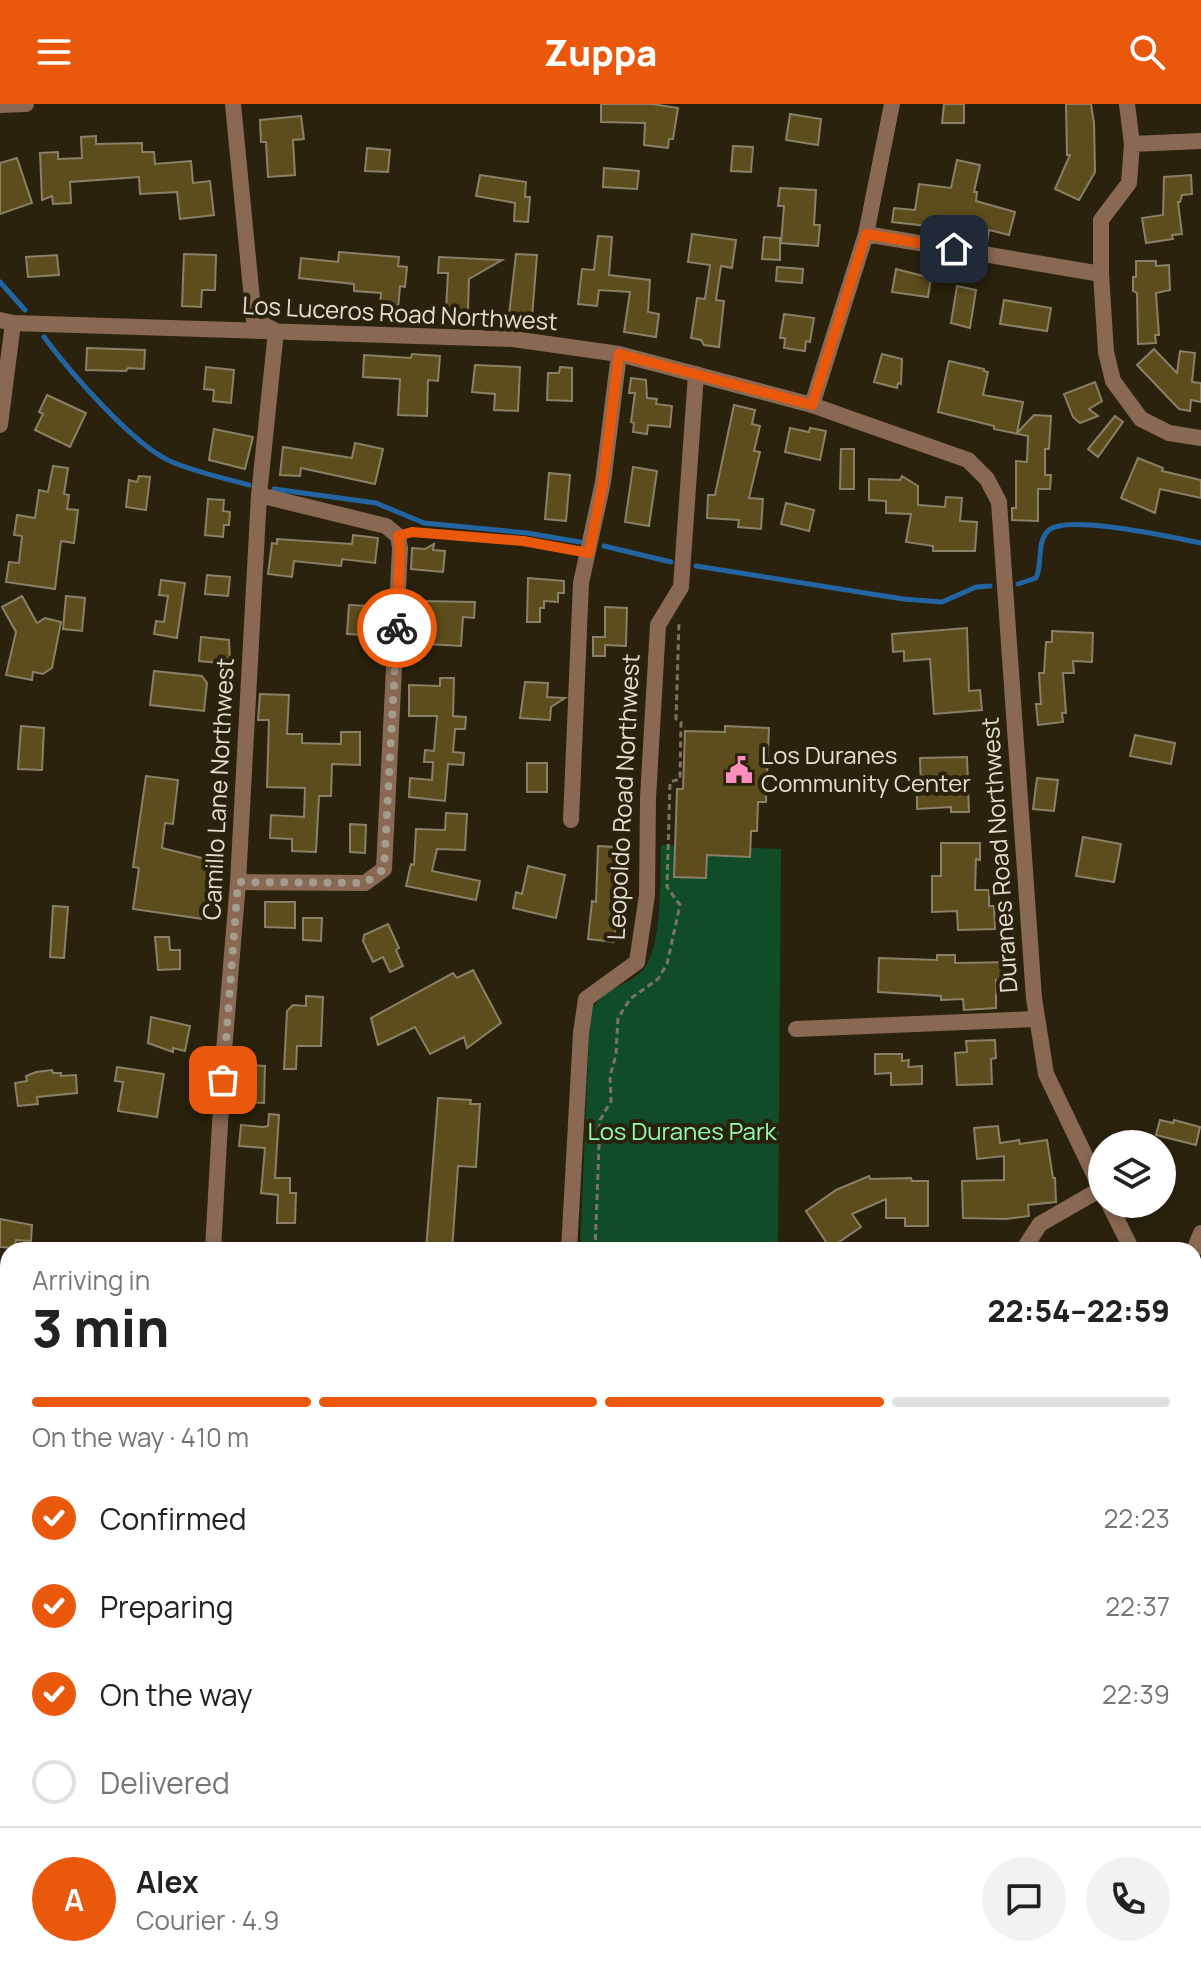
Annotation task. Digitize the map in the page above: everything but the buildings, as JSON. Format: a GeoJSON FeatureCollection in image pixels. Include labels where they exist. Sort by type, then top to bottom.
{"type":"FeatureCollection","features":[{"type":"Feature","properties":{"kind":"street"},"geometry":{"type":"LineString","coordinates":[[0,105],[26,104]]}},
{"type":"Feature","properties":{"kind":"street"},"geometry":{"type":"LineString","coordinates":[[233,104],[254,320],[276,331]]}},
{"type":"Feature","properties":{"kind":"street"},"geometry":{"type":"LineString","coordinates":[[812,405],[866,234],[892,104]]}},
{"type":"Feature","properties":{"kind":"street"},"geometry":{"type":"LineString","coordinates":[[1127,104],[1132,144],[1129,183],[1101,220],[1106,352],[1113,381],[1141,419],[1169,433],[1201,438]]}},
{"type":"Feature","properties":{"kind":"street"},"geometry":{"type":"LineString","coordinates":[[1132,144],[1201,141]]}},
{"type":"Feature","properties":{"kind":"street"},"geometry":{"type":"LineString","coordinates":[[866,234],[1101,274]]}},
{"type":"Feature","properties":{"kind":"street"},"geometry":{"type":"LineString","coordinates":[[0,425],[7,322]]}},
{"type":"Feature","properties":{"kind":"street","name":"Los Luceros Road Northwest"},"geometry":{"type":"LineString","coordinates":[[7,322],[513,339],[619,354],[812,405],[968,460],[987,479],[999,502]]}},
{"type":"Feature","properties":{"kind":"street","name":"Camillo Lane Northwest"},"geometry":{"type":"LineString","coordinates":[[213,1242],[224,1051],[238,882],[259,495],[276,331]]}},
{"type":"Feature","properties":{"kind":"street"},"geometry":{"type":"LineString","coordinates":[[571,820],[576,644],[581,583],[603,482],[619,354]]}},
{"type":"Feature","properties":{"kind":"street","name":"Leopoldo Road Northwest"},"geometry":{"type":"LineString","coordinates":[[569,1242],[581,1033],[586,999],[637,962],[647,895],[648,798],[658,625],[681,587],[696,374]]}},
{"type":"Feature","properties":{"kind":"street"},"geometry":{"type":"LineString","coordinates":[[238,882],[365,883],[384,869],[400,548],[398,536],[386,526],[259,495]]}},
{"type":"Feature","properties":{"kind":"street","name":"Duranes Road Northwest"},"geometry":{"type":"LineString","coordinates":[[999,502],[1036,1019],[1046,1074],[1088,1161]]}},
{"type":"Feature","properties":{"kind":"street"},"geometry":{"type":"LineString","coordinates":[[796,1029],[1036,1019]]}},
{"type":"Feature","properties":{"kind":"street"},"geometry":{"type":"LineString","coordinates":[[1028,1242],[1040,1224],[1088,1198]]}},
{"type":"Feature","properties":{"kind":"street"},"geometry":{"type":"LineString","coordinates":[[1116,1218],[1128,1242]]}},
{"type":"Feature","properties":{"kind":"lane"},"geometry":{"type":"LineString","coordinates":[[398,536],[412,532],[523,541],[589,553]]}},
{"type":"Feature","properties":{"kind":"path"},"geometry":{"type":"LineString","coordinates":[[595,1242],[600,1120],[611,1101],[610,1076],[616,1055],[618,1018],[630,999],[658,979],[667,964],[680,905],[667,887],[670,782],[680,779],[681,722],[676,719],[679,621]]}},
{"type":"Feature","properties":{"kind":"green space","name":"Los Duranes Park"},"geometry":{"type":"Polygon","coordinates":[[[661,845],[781,849],[778,1242],[580,1242],[590,1014],[600,999],[641,972],[648,962],[659,913],[661,845]]]}},
{"type":"Feature","properties":{"kind":"waterway"},"geometry":{"type":"LineString","coordinates":[[0,282],[25,310]]}},
{"type":"Feature","properties":{"kind":"waterway"},"geometry":{"type":"LineString","coordinates":[[44,337],[103,406],[157,453],[190,469],[249,485]]}},
{"type":"Feature","properties":{"kind":"waterway"},"geometry":{"type":"LineString","coordinates":[[274,489],[376,503],[424,523],[527,533],[580,542]]}},
{"type":"Feature","properties":{"kind":"waterway"},"geometry":{"type":"LineString","coordinates":[[1018,584],[1036,578],[1044,536],[1058,526],[1121,528],[1201,543]]}},
{"type":"Feature","properties":{"kind":"waterway"},"geometry":{"type":"LineString","coordinates":[[604,546],[671,562]]}},
{"type":"Feature","properties":{"kind":"waterway"},"geometry":{"type":"LineString","coordinates":[[696,566],[903,599],[942,602],[976,587],[990,586]]}},
{"type":"Feature","properties":{"kind":"way so far"},"geometry":{"type":"LineString","coordinates":[[223,1080],[238,882],[365,883],[384,869],[397,628]]}},
{"type":"Feature","properties":{"kind":"place","name":"Los Duranes Community Center"},"geometry":{"type":"Point","coordinates":[739,770]}},
{"type":"Feature","properties":{"kind":"route"},"geometry":{"type":"LineString","coordinates":[[397,628],[398,536],[412,532],[523,541],[589,553],[603,482],[619,354],[812,405],[866,234],[954,249]]}}]}
